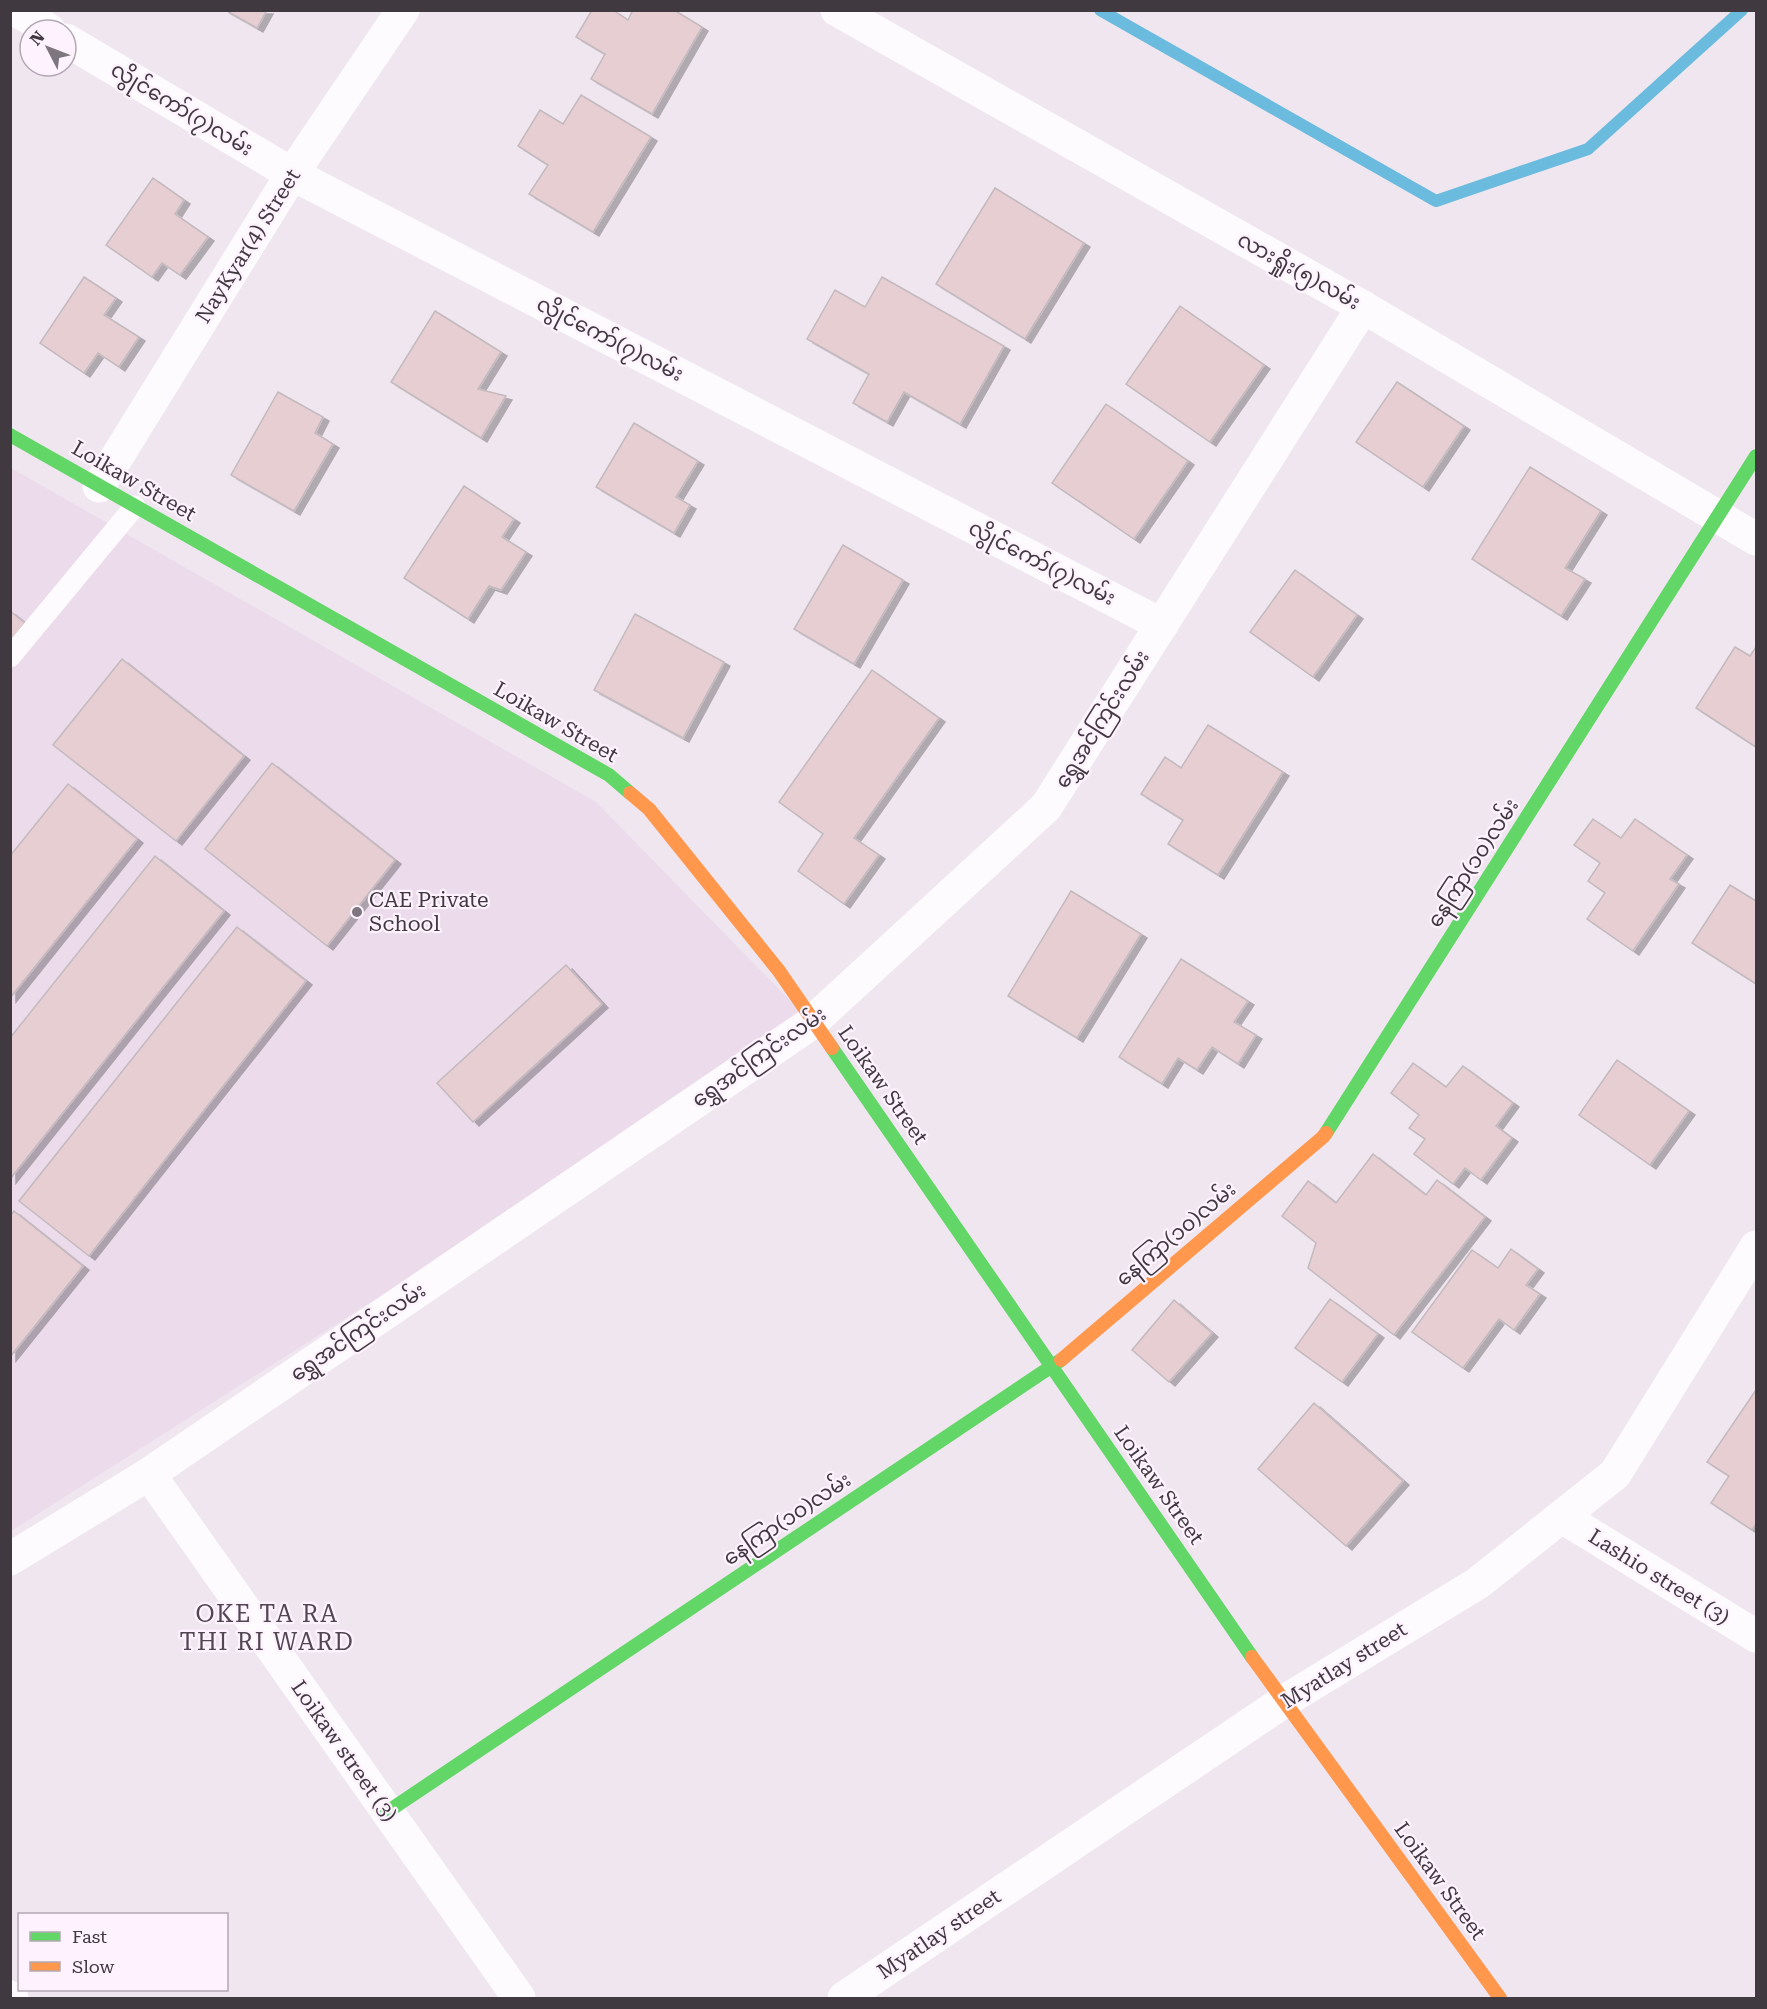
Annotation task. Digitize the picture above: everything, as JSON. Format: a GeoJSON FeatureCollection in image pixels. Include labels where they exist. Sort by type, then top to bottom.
{"type":"FeatureCollection","features":[{"type":"Feature","properties":{"kind":"street"},"geometry":{"type":"LineString","coordinates":[[16,10],[29,18]]}},
{"type":"Feature","properties":{"kind":"street","name":"NayKyar(4) Street"},"geometry":{"type":"LineString","coordinates":[[99,486],[292,174],[403,10]]}},
{"type":"Feature","properties":{"kind":"street","name":"လားရှိုး(၅)လမ်း"},"geometry":{"type":"LineString","coordinates":[[837,10],[1363,308],[1756,539]]}},
{"type":"Feature","properties":{"kind":"street","name":"လွိုင်ကော်(၇)လမ်း"},"geometry":{"type":"LineString","coordinates":[[78,47],[292,174],[1162,625]]}},
{"type":"Feature","properties":{"kind":"street","name":"ရွှေအင်ကြင်းလမ်း"},"geometry":{"type":"LineString","coordinates":[[10,1559],[149,1474],[814,1022],[1046,807],[1363,308]]}},
{"type":"Feature","properties":{"kind":"street","name":"Loikaw Street"},"geometry":{"type":"LineString","coordinates":[[10,435],[609,775],[649,809],[779,971],[1283,1702],[1500,1998]]}},
{"type":"Feature","properties":{"kind":"street","name":"နေကြာ(၁၀)လမ်း"},"geometry":{"type":"LineString","coordinates":[[387,1812],[1052,1366],[1323,1137],[1756,456]]}},
{"type":"Feature","properties":{"kind":"street","name":"Myatlay street"},"geometry":{"type":"LineString","coordinates":[[844,1998],[1283,1702],[1478,1583],[1615,1474],[1756,1246]]}},
{"type":"Feature","properties":{"kind":"street","name":"Loikaw street (3)"},"geometry":{"type":"LineString","coordinates":[[149,1474],[519,1998]]}},
{"type":"Feature","properties":{"kind":"street","name":"Lashio street (3)"},"geometry":{"type":"LineString","coordinates":[[1562,1517],[1756,1636]]}},
{"type":"Feature","properties":{"kind":"lane"},"geometry":{"type":"LineString","coordinates":[[10,657],[135,506]]}},
{"type":"Feature","properties":{"kind":"shaded area","name":"CAE Private School"},"geometry":{"type":"Polygon","coordinates":[[[11,468],[596,802],[811,1022],[11,1531],[11,468]]]}},
{"type":"Feature","properties":{"kind":"building"},"geometry":{"type":"Polygon","coordinates":[[[225,10],[267,10],[257,28],[225,10]]]}},
{"type":"Feature","properties":{"kind":"building"},"geometry":{"type":"Polygon","coordinates":[[[592,10],[613,10],[628,20],[633,10],[674,10],[702,27],[652,114],[591,79],[605,54],[576,37],[592,10]]]}},
{"type":"Feature","properties":{"kind":"building"},"geometry":{"type":"Polygon","coordinates":[[[581,95],[651,137],[593,232],[529,194],[548,165],[518,146],[540,110],[563,124],[581,95]]]}},
{"type":"Feature","properties":{"kind":"building"},"geometry":{"type":"Polygon","coordinates":[[[153,178],[184,200],[175,214],[208,237],[180,275],[162,263],[152,277],[106,245],[153,178]]]}},
{"type":"Feature","properties":{"kind":"building"},"geometry":{"type":"Polygon","coordinates":[[[995,188],[1084,243],[1025,339],[936,284],[995,188]]]}},
{"type":"Feature","properties":{"kind":"building"},"geometry":{"type":"Polygon","coordinates":[[[84,277],[116,298],[104,315],[139,337],[119,367],[98,353],[84,373],[40,343],[84,277]]]}},
{"type":"Feature","properties":{"kind":"building"},"geometry":{"type":"Polygon","coordinates":[[[882,277],[1004,346],[960,424],[904,392],[887,422],[853,403],[869,374],[807,339],[835,290],[865,307],[882,277]]]}},
{"type":"Feature","properties":{"kind":"building"},"geometry":{"type":"Polygon","coordinates":[[[1180,306],[1264,365],[1210,442],[1126,384],[1180,306]]]}},
{"type":"Feature","properties":{"kind":"building"},"geometry":{"type":"Polygon","coordinates":[[[435,311],[501,352],[478,389],[506,396],[481,438],[391,382],[435,311]]]}},
{"type":"Feature","properties":{"kind":"building"},"geometry":{"type":"Polygon","coordinates":[[[1397,382],[1464,426],[1423,487],[1356,442],[1397,382]]]}},
{"type":"Feature","properties":{"kind":"building"},"geometry":{"type":"Polygon","coordinates":[[[278,392],[323,417],[315,433],[333,444],[294,511],[231,475],[278,392]]]}},
{"type":"Feature","properties":{"kind":"building"},"geometry":{"type":"Polygon","coordinates":[[[1106,404],[1188,461],[1134,539],[1052,483],[1106,404]]]}},
{"type":"Feature","properties":{"kind":"building"},"geometry":{"type":"Polygon","coordinates":[[[634,423],[698,461],[676,497],[690,505],[674,533],[596,487],[634,423]]]}},
{"type":"Feature","properties":{"kind":"building"},"geometry":{"type":"Polygon","coordinates":[[[1530,467],[1601,511],[1565,568],[1585,579],[1561,616],[1472,559],[1530,467]]]}},
{"type":"Feature","properties":{"kind":"building"},"geometry":{"type":"Polygon","coordinates":[[[464,486],[514,519],[502,537],[526,552],[501,590],[489,586],[468,619],[404,578],[464,486]]]}},
{"type":"Feature","properties":{"kind":"building"},"geometry":{"type":"Polygon","coordinates":[[[843,545],[903,580],[854,664],[794,629],[843,545]]]}},
{"type":"Feature","properties":{"kind":"building"},"geometry":{"type":"Polygon","coordinates":[[[1295,570],[1357,615],[1313,677],[1250,632],[1295,570]]]}},
{"type":"Feature","properties":{"kind":"building"},"geometry":{"type":"Polygon","coordinates":[[[10,611],[25,623],[10,642],[10,611]]]}},
{"type":"Feature","properties":{"kind":"building"},"geometry":{"type":"Polygon","coordinates":[[[635,614],[724,662],[683,738],[594,690],[635,614]]]}},
{"type":"Feature","properties":{"kind":"building"},"geometry":{"type":"Polygon","coordinates":[[[1735,647],[1750,656],[1756,647],[1756,747],[1696,708],[1735,647]]]}},
{"type":"Feature","properties":{"kind":"building"},"geometry":{"type":"Polygon","coordinates":[[[122,659],[244,756],[176,841],[53,745],[122,659]]]}},
{"type":"Feature","properties":{"kind":"building"},"geometry":{"type":"Polygon","coordinates":[[[872,670],[939,718],[854,838],[879,855],[844,904],[798,871],[823,834],[779,802],[872,670]]]}},
{"type":"Feature","properties":{"kind":"building"},"geometry":{"type":"Polygon","coordinates":[[[1208,725],[1283,772],[1218,875],[1168,844],[1183,820],[1141,794],[1165,757],[1181,768],[1208,725]]]}},
{"type":"Feature","properties":{"kind":"building"},"geometry":{"type":"Polygon","coordinates":[[[272,763],[395,860],[327,946],[205,849],[272,763]]]}},
{"type":"Feature","properties":{"kind":"building"},"geometry":{"type":"Polygon","coordinates":[[[68,784],[137,839],[10,998],[10,856],[68,784]]]}},
{"type":"Feature","properties":{"kind":"building"},"geometry":{"type":"Polygon","coordinates":[[[1593,819],[1621,838],[1635,819],[1687,855],[1670,879],[1679,884],[1633,951],[1587,919],[1605,893],[1588,881],[1600,863],[1574,845],[1593,819]]]}},
{"type":"Feature","properties":{"kind":"building"},"geometry":{"type":"Polygon","coordinates":[[[155,856],[224,911],[10,1179],[10,1038],[155,856]]]}},
{"type":"Feature","properties":{"kind":"building"},"geometry":{"type":"Polygon","coordinates":[[[1730,885],[1756,901],[1756,984],[1692,943],[1730,885]]]}},
{"type":"Feature","properties":{"kind":"building"},"geometry":{"type":"Polygon","coordinates":[[[1071,891],[1141,934],[1077,1038],[1008,996],[1071,891]]]}},
{"type":"Feature","properties":{"kind":"building"},"geometry":{"type":"Polygon","coordinates":[[[237,927],[306,981],[89,1256],[19,1201],[237,927]]]}},
{"type":"Feature","properties":{"kind":"building"},"geometry":{"type":"Polygon","coordinates":[[[1181,959],[1248,1001],[1234,1022],[1256,1035],[1238,1064],[1212,1047],[1197,1070],[1178,1058],[1162,1084],[1119,1057],[1181,959]]]}},
{"type":"Feature","properties":{"kind":"building"},"geometry":{"type":"Polygon","coordinates":[[[566,965],[602,1004],[473,1122],[437,1083],[566,965]]]}},
{"type":"Feature","properties":{"kind":"building"},"geometry":{"type":"Polygon","coordinates":[[[1617,1060],[1689,1111],[1650,1165],[1579,1115],[1617,1060]]]}},
{"type":"Feature","properties":{"kind":"building"},"geometry":{"type":"Polygon","coordinates":[[[1413,1063],[1446,1087],[1463,1066],[1513,1103],[1496,1126],[1512,1138],[1481,1180],[1465,1168],[1453,1184],[1414,1154],[1425,1139],[1409,1128],[1419,1115],[1391,1093],[1413,1063]]]}},
{"type":"Feature","properties":{"kind":"building"},"geometry":{"type":"Polygon","coordinates":[[[1373,1154],[1426,1195],[1437,1180],[1485,1217],[1394,1335],[1308,1268],[1316,1243],[1282,1216],[1308,1181],[1336,1203],[1373,1154]]]}},
{"type":"Feature","properties":{"kind":"building"},"geometry":{"type":"Polygon","coordinates":[[[14,1211],[83,1266],[10,1357],[10,1216],[14,1211]]]}},
{"type":"Feature","properties":{"kind":"building"},"geometry":{"type":"Polygon","coordinates":[[[1511,1249],[1538,1269],[1526,1285],[1540,1294],[1514,1330],[1499,1319],[1463,1368],[1412,1332],[1472,1250],[1498,1268],[1511,1249]]]}},
{"type":"Feature","properties":{"kind":"building"},"geometry":{"type":"Polygon","coordinates":[[[1330,1299],[1378,1334],[1342,1382],[1295,1348],[1330,1299]]]}},
{"type":"Feature","properties":{"kind":"building"},"geometry":{"type":"Polygon","coordinates":[[[1174,1300],[1212,1333],[1169,1382],[1132,1350],[1174,1300]]]}},
{"type":"Feature","properties":{"kind":"building"},"geometry":{"type":"Polygon","coordinates":[[[1756,1390],[1756,1524],[1752,1530],[1711,1503],[1729,1476],[1707,1462],[1756,1390]]]}},
{"type":"Feature","properties":{"kind":"building"},"geometry":{"type":"Polygon","coordinates":[[[1314,1403],[1403,1481],[1346,1546],[1258,1469],[1314,1403]]]}},
{"type":"Feature","properties":{"kind":"waterway"},"geometry":{"type":"LineString","coordinates":[[1100,10],[1436,201],[1588,149],[1742,10]]}},
{"type":"Feature","properties":{"kind":"traffic: fast"},"geometry":{"type":"LineString","coordinates":[[10,435],[609,775],[630,793]]}},
{"type":"Feature","properties":{"kind":"traffic: fast"},"geometry":{"type":"LineString","coordinates":[[1326,1133],[1756,456]]}},
{"type":"Feature","properties":{"kind":"traffic: fast"},"geometry":{"type":"LineString","coordinates":[[832,1048],[1252,1657]]}},
{"type":"Feature","properties":{"kind":"traffic: fast"},"geometry":{"type":"LineString","coordinates":[[387,1812],[1061,1360]]}},
{"type":"Feature","properties":{"kind":"traffic: slow"},"geometry":{"type":"LineString","coordinates":[[630,793],[649,809],[779,971],[832,1048]]}},
{"type":"Feature","properties":{"kind":"traffic: slow"},"geometry":{"type":"LineString","coordinates":[[1061,1360],[1326,1133]]}},
{"type":"Feature","properties":{"kind":"traffic: slow"},"geometry":{"type":"LineString","coordinates":[[1252,1657],[1500,1998]]}},
{"type":"Feature","properties":{"kind":"place","name":"CAE Private School"},"geometry":{"type":"Point","coordinates":[357,912]}},
{"type":"Feature","properties":{"kind":"district","name":"OKE TA RA THI RI WARD"},"geometry":{"type":"Point","coordinates":[267,1628]}}]}
